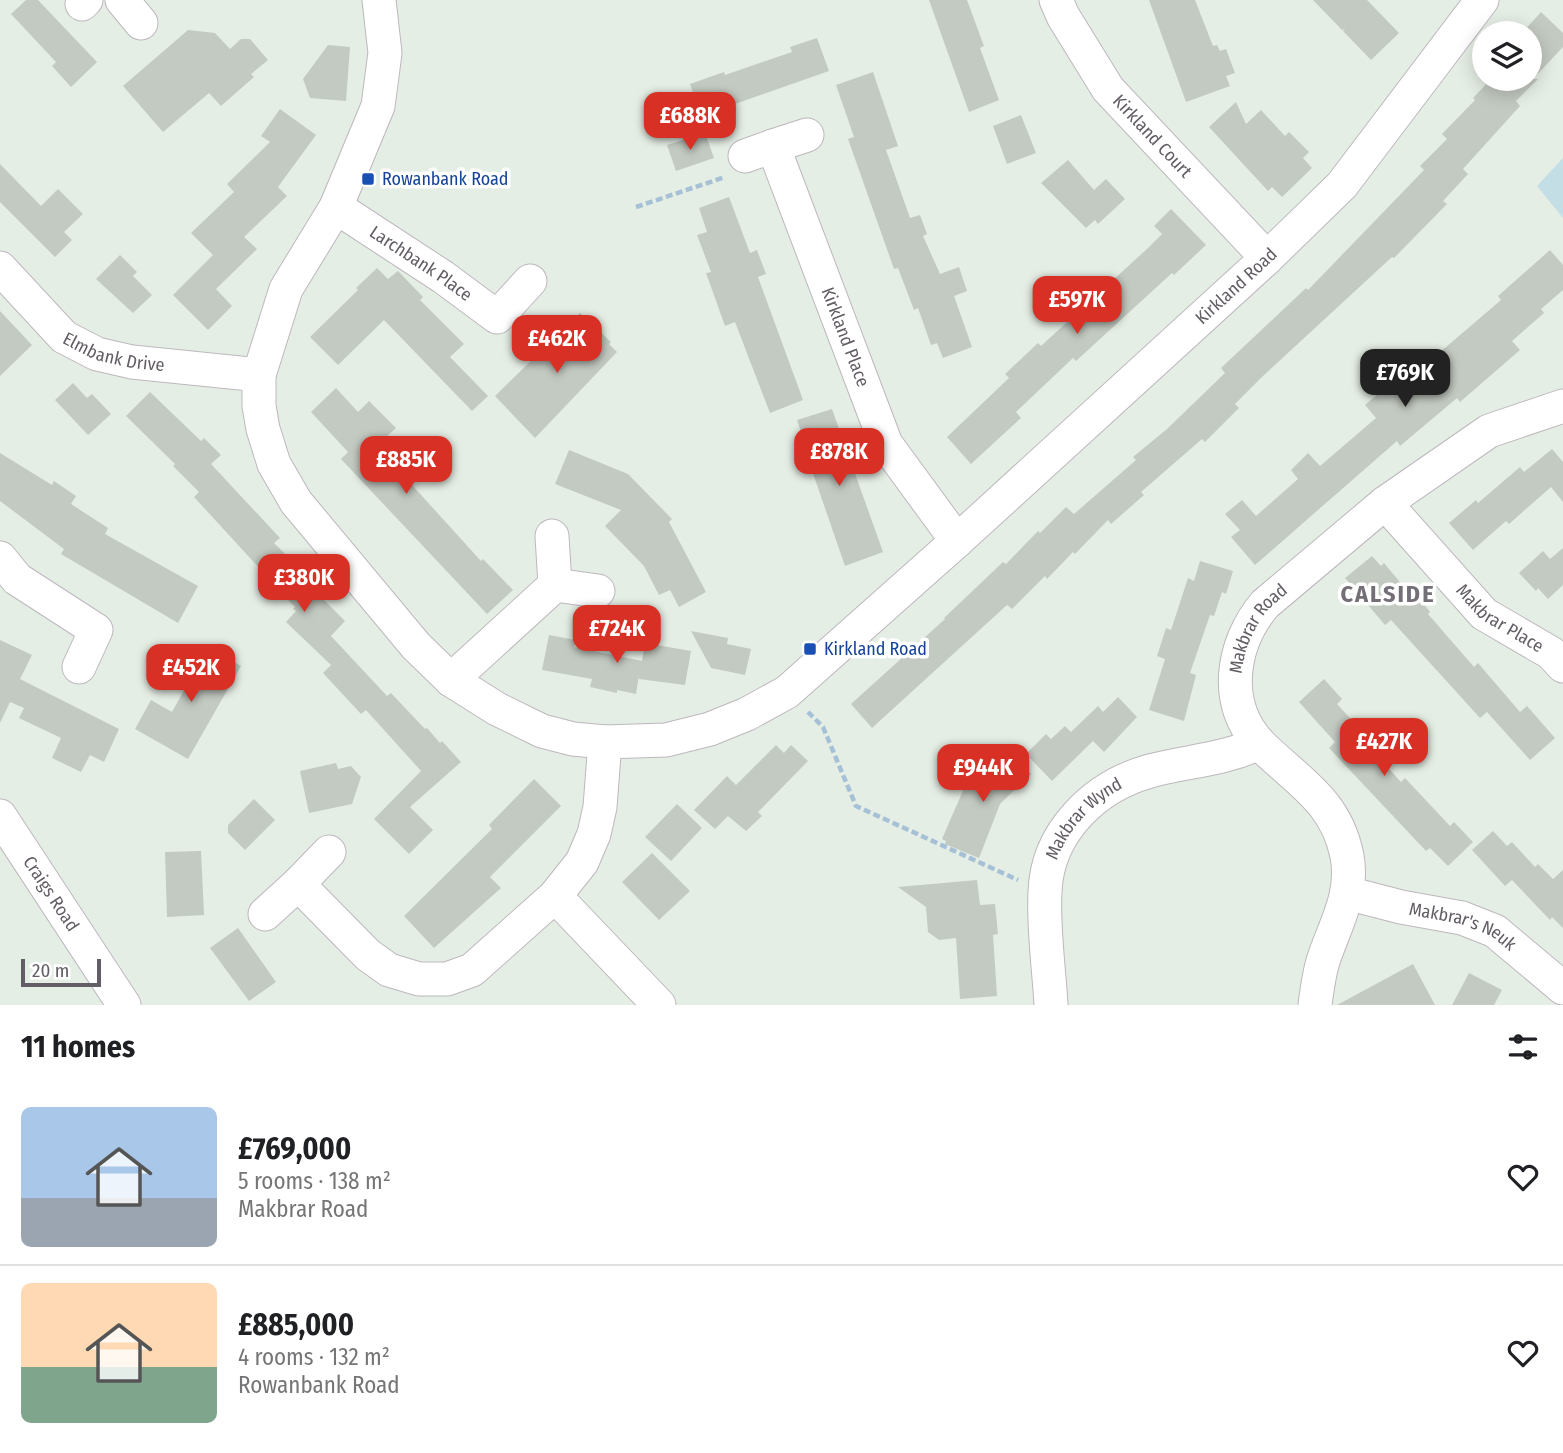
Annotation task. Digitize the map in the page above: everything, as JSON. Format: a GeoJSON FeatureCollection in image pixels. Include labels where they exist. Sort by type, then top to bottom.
{"type":"FeatureCollection","features":[{"type":"Feature","properties":{"kind":"street"},"geometry":{"type":"LineString","coordinates":[[379,0],[385,53],[378,106],[336,207],[286,289],[259,375],[259,406],[263,429],[274,464],[296,502],[416,646],[451,680],[555,585]]}},
{"type":"Feature","properties":{"kind":"street","name":"Kirkland Court"},"geometry":{"type":"LineString","coordinates":[[1056,0],[1108,89],[1268,258]]}},
{"type":"Feature","properties":{"kind":"street","name":"Kirkland Road"},"geometry":{"type":"LineString","coordinates":[[451,680],[497,709],[542,731],[573,739],[605,742],[666,740],[710,729],[747,714],[787,692],[1268,258],[1342,185],[1476,2]]}},
{"type":"Feature","properties":{"kind":"street"},"geometry":{"type":"LineString","coordinates":[[759,151],[807,135]]}},
{"type":"Feature","properties":{"kind":"street","name":"Kirkland Place"},"geometry":{"type":"LineString","coordinates":[[759,151],[886,444],[957,541]]}},
{"type":"Feature","properties":{"kind":"street","name":"Larchbank Place"},"geometry":{"type":"LineString","coordinates":[[336,207],[443,277],[497,317],[530,281]]}},
{"type":"Feature","properties":{"kind":"street","name":"Elmbank Drive"},"geometry":{"type":"LineString","coordinates":[[0,268],[64,337],[97,354],[132,362],[259,375]]}},
{"type":"Feature","properties":{"kind":"street","name":"Makbrar Road"},"geometry":{"type":"LineString","coordinates":[[1315,1005],[1324,959],[1343,913],[1347,893],[1347,857],[1334,819],[1315,793],[1259,743],[1241,710],[1236,692],[1237,654],[1243,636],[1252,618],[1265,604],[1385,503],[1489,431],[1563,406]]}},
{"type":"Feature","properties":{"kind":"street","name":"Makbrar Place"},"geometry":{"type":"LineString","coordinates":[[1385,503],[1484,614],[1551,653],[1563,666]]}},
{"type":"Feature","properties":{"kind":"street"},"geometry":{"type":"LineString","coordinates":[[552,536],[555,585]]}},
{"type":"Feature","properties":{"kind":"street"},"geometry":{"type":"LineString","coordinates":[[0,558],[17,579],[96,630],[79,667]]}},
{"type":"Feature","properties":{"kind":"street"},"geometry":{"type":"LineString","coordinates":[[555,585],[597,591]]}},
{"type":"Feature","properties":{"kind":"street"},"geometry":{"type":"LineString","coordinates":[[298,884],[368,955],[388,970],[419,979],[447,979],[471,970],[555,896],[582,862],[594,834],[600,807],[605,742]]}},
{"type":"Feature","properties":{"kind":"street","name":"Makbrar Wynd"},"geometry":{"type":"LineString","coordinates":[[1051,1005],[1045,892],[1054,852],[1075,817],[1102,792],[1133,776],[1171,766],[1203,762],[1245,750],[1259,743]]}},
{"type":"Feature","properties":{"kind":"street","name":"Craigs Road"},"geometry":{"type":"LineString","coordinates":[[0,816],[124,1005]]}},
{"type":"Feature","properties":{"kind":"street"},"geometry":{"type":"LineString","coordinates":[[265,914],[329,852]]}},
{"type":"Feature","properties":{"kind":"street","name":"Makbrar's Neuk"},"geometry":{"type":"LineString","coordinates":[[1347,893],[1401,907],[1462,918],[1495,931],[1563,988]]}},
{"type":"Feature","properties":{"kind":"street"},"geometry":{"type":"LineString","coordinates":[[555,896],[659,1005]]}},
{"type":"Feature","properties":{"kind":"path"},"geometry":{"type":"LineString","coordinates":[[636,207],[736,173],[759,151]]}},
{"type":"Feature","properties":{"kind":"path"},"geometry":{"type":"LineString","coordinates":[[787,692],[823,727],[856,806],[1045,892]]}},
{"type":"Feature","properties":{"kind":"shaded area"},"geometry":{"type":"Polygon","coordinates":[[[1563,158],[1563,218],[1537,186],[1563,158]]]}},
{"type":"Feature","properties":{"kind":"building"},"geometry":{"type":"Polygon","coordinates":[[[26,0],[38,0],[97,62],[71,87],[52,66],[56,62],[11,14],[26,0]]]}},
{"type":"Feature","properties":{"kind":"building"},"geometry":{"type":"Polygon","coordinates":[[[929,0],[967,0],[984,46],[980,48],[999,100],[969,112],[929,0]]]}},
{"type":"Feature","properties":{"kind":"building"},"geometry":{"type":"Polygon","coordinates":[[[1149,0],[1195,0],[1213,46],[1217,45],[1220,51],[1226,49],[1235,73],[1226,76],[1230,86],[1186,102],[1149,0]]]}},
{"type":"Feature","properties":{"kind":"building"},"geometry":{"type":"Polygon","coordinates":[[[1313,0],[1367,0],[1399,33],[1371,60],[1343,31],[1345,29],[1342,30],[1313,0]]]}},
{"type":"Feature","properties":{"kind":"building"},"geometry":{"type":"Polygon","coordinates":[[[1541,12],[1563,33],[1563,47],[1542,69],[1542,21],[1533,21],[1541,12]]]}},
{"type":"Feature","properties":{"kind":"building"},"geometry":{"type":"Polygon","coordinates":[[[188,30],[215,33],[230,49],[241,39],[250,39],[268,60],[251,74],[254,77],[221,106],[209,93],[163,132],[123,86],[188,30]]]}},
{"type":"Feature","properties":{"kind":"building"},"geometry":{"type":"Polygon","coordinates":[[[817,38],[829,71],[701,116],[690,84],[792,52],[790,47],[817,38]]]}},
{"type":"Feature","properties":{"kind":"building"},"geometry":{"type":"Polygon","coordinates":[[[328,45],[350,47],[346,101],[310,98],[303,79],[328,45]]]}},
{"type":"Feature","properties":{"kind":"building"},"geometry":{"type":"Polygon","coordinates":[[[873,72],[898,146],[886,150],[910,218],[920,215],[927,234],[923,236],[940,274],[959,267],[967,291],[954,296],[972,347],[943,358],[937,343],[931,345],[918,308],[914,310],[898,268],[894,269],[848,139],[854,137],[836,85],[873,72]]]}},
{"type":"Feature","properties":{"kind":"building"},"geometry":{"type":"Polygon","coordinates":[[[1480,91],[1526,91],[1516,101],[1520,106],[1463,169],[1468,174],[1443,201],[1447,204],[1394,258],[1263,376],[1235,404],[1239,408],[1205,442],[1202,439],[1141,492],[1144,495],[1111,524],[1108,520],[1075,554],[1073,552],[1047,579],[1045,576],[1012,609],[1007,605],[872,728],[851,704],[1066,507],[1074,514],[1136,460],[1133,457],[1167,429],[1225,373],[1221,368],[1306,288],[1308,290],[1424,170],[1420,166],[1447,139],[1442,134],[1475,100],[1473,98],[1480,91]]]}},
{"type":"Feature","properties":{"kind":"building"},"geometry":{"type":"Polygon","coordinates":[[[1236,102],[1246,124],[1261,110],[1285,136],[1289,132],[1309,152],[1303,158],[1312,168],[1282,197],[1272,187],[1268,191],[1209,127],[1236,102]]]}},
{"type":"Feature","properties":{"kind":"building"},"geometry":{"type":"Polygon","coordinates":[[[280,109],[316,135],[278,187],[287,196],[244,237],[257,249],[216,289],[232,306],[208,330],[173,295],[213,255],[191,233],[234,192],[227,184],[270,142],[261,136],[280,109]]]}},
{"type":"Feature","properties":{"kind":"building"},"geometry":{"type":"Polygon","coordinates":[[[1021,115],[1036,153],[1007,164],[993,126],[1021,115]]]}},
{"type":"Feature","properties":{"kind":"building"},"geometry":{"type":"Polygon","coordinates":[[[705,133],[714,158],[676,171],[667,145],[705,133]]]}},
{"type":"Feature","properties":{"kind":"building"},"geometry":{"type":"Polygon","coordinates":[[[1068,160],[1094,190],[1106,179],[1125,199],[1098,224],[1095,220],[1086,228],[1041,183],[1068,160]]]}},
{"type":"Feature","properties":{"kind":"building"},"geometry":{"type":"Polygon","coordinates":[[[0,164],[41,206],[58,189],[83,214],[64,232],[72,240],[55,257],[0,202],[0,164]]]}},
{"type":"Feature","properties":{"kind":"building"},"geometry":{"type":"Polygon","coordinates":[[[729,197],[750,253],[757,250],[766,274],[758,277],[803,400],[770,413],[735,322],[725,326],[706,273],[711,272],[697,235],[707,232],[699,208],[729,197]]]}},
{"type":"Feature","properties":{"kind":"building"},"geometry":{"type":"Polygon","coordinates":[[[1171,209],[1206,245],[1076,361],[1073,358],[1016,412],[1021,418],[971,464],[947,437],[1009,378],[1005,374],[1038,343],[1041,346],[1162,234],[1154,226],[1171,209]]]}},
{"type":"Feature","properties":{"kind":"building"},"geometry":{"type":"Polygon","coordinates":[[[1550,250],[1563,265],[1563,290],[1541,309],[1544,313],[1512,341],[1520,350],[1460,402],[1457,398],[1400,446],[1397,441],[1255,565],[1231,537],[1240,530],[1225,514],[1242,500],[1256,516],[1298,479],[1291,470],[1308,453],[1320,466],[1376,418],[1365,405],[1398,377],[1401,382],[1430,356],[1432,359],[1501,300],[1498,296],[1550,250]]]}},
{"type":"Feature","properties":{"kind":"building"},"geometry":{"type":"Polygon","coordinates":[[[120,255],[137,272],[133,276],[152,295],[133,313],[96,279],[120,255]]]}},
{"type":"Feature","properties":{"kind":"building"},"geometry":{"type":"Polygon","coordinates":[[[377,268],[388,279],[398,271],[423,297],[420,300],[464,344],[450,357],[488,396],[472,411],[384,320],[338,365],[310,337],[377,268]]]}},
{"type":"Feature","properties":{"kind":"building"},"geometry":{"type":"Polygon","coordinates":[[[0,311],[32,345],[0,376],[0,311]]]}},
{"type":"Feature","properties":{"kind":"building"},"geometry":{"type":"Polygon","coordinates":[[[580,313],[611,342],[609,344],[617,352],[535,438],[495,396],[580,313]]]}},
{"type":"Feature","properties":{"kind":"building"},"geometry":{"type":"Polygon","coordinates":[[[73,383],[87,398],[92,394],[111,414],[88,435],[55,400],[73,383]]]}},
{"type":"Feature","properties":{"kind":"building"},"geometry":{"type":"Polygon","coordinates":[[[336,388],[358,412],[369,401],[396,428],[385,438],[391,445],[383,453],[481,561],[483,559],[513,590],[487,614],[341,459],[348,452],[311,412],[336,388]]]}},
{"type":"Feature","properties":{"kind":"building"},"geometry":{"type":"Polygon","coordinates":[[[150,392],[201,441],[204,438],[221,455],[211,464],[280,538],[274,543],[317,585],[313,589],[345,621],[331,636],[387,696],[391,693],[461,762],[410,807],[433,830],[409,854],[374,819],[421,771],[366,710],[361,714],[323,673],[331,665],[286,622],[296,611],[293,609],[295,607],[194,497],[199,492],[173,466],[175,464],[126,416],[150,392]]]}},
{"type":"Feature","properties":{"kind":"building"},"geometry":{"type":"Polygon","coordinates":[[[832,409],[883,552],[845,566],[797,420],[832,409]]]}},
{"type":"Feature","properties":{"kind":"building"},"geometry":{"type":"Polygon","coordinates":[[[1552,449],[1563,462],[1563,502],[1551,487],[1509,524],[1506,521],[1473,550],[1449,523],[1476,500],[1478,503],[1520,467],[1524,472],[1552,449]]]}},
{"type":"Feature","properties":{"kind":"building"},"geometry":{"type":"Polygon","coordinates":[[[569,450],[628,474],[672,519],[669,522],[706,592],[679,607],[670,590],[659,595],[644,566],[605,526],[621,510],[555,484],[569,450]]]}},
{"type":"Feature","properties":{"kind":"building"},"geometry":{"type":"Polygon","coordinates":[[[0,453],[52,485],[54,481],[76,496],[71,504],[108,528],[105,534],[198,586],[178,623],[61,554],[64,549],[0,501],[0,453]]]}},
{"type":"Feature","properties":{"kind":"building"},"geometry":{"type":"Polygon","coordinates":[[[1563,548],[1563,585],[1548,599],[1519,573],[1543,551],[1550,559],[1563,548]]]}},
{"type":"Feature","properties":{"kind":"building"},"geometry":{"type":"Polygon","coordinates":[[[1372,556],[1381,566],[1384,563],[1404,587],[1408,583],[1430,612],[1428,614],[1474,667],[1478,663],[1520,712],[1527,706],[1555,738],[1530,760],[1487,712],[1480,718],[1391,620],[1385,625],[1345,578],[1372,556]]]}},
{"type":"Feature","properties":{"kind":"building"},"geometry":{"type":"Polygon","coordinates":[[[1200,561],[1233,571],[1226,594],[1222,592],[1214,616],[1210,615],[1190,673],[1196,675],[1184,721],[1149,710],[1165,659],[1157,656],[1166,628],[1171,630],[1188,578],[1194,581],[1200,561]]]}},
{"type":"Feature","properties":{"kind":"building"},"geometry":{"type":"Polygon","coordinates":[[[691,631],[728,638],[727,644],[751,649],[745,675],[711,668],[691,631]]]}},
{"type":"Feature","properties":{"kind":"building"},"geometry":{"type":"Polygon","coordinates":[[[549,635],[576,640],[574,647],[642,661],[645,643],[691,651],[685,685],[639,679],[639,675],[636,694],[617,690],[617,693],[590,687],[592,679],[542,670],[549,635]]]}},
{"type":"Feature","properties":{"kind":"building"},"geometry":{"type":"Polygon","coordinates":[[[0,640],[32,655],[20,679],[119,729],[104,762],[90,755],[81,772],[52,758],[61,738],[19,718],[24,708],[10,702],[0,723],[0,640]]]}},
{"type":"Feature","properties":{"kind":"building"},"geometry":{"type":"Polygon","coordinates":[[[204,644],[241,666],[188,759],[135,729],[151,700],[172,712],[192,676],[188,673],[204,644]]]}},
{"type":"Feature","properties":{"kind":"building"},"geometry":{"type":"Polygon","coordinates":[[[1324,679],[1342,699],[1337,704],[1374,744],[1370,748],[1401,782],[1405,778],[1450,826],[1454,822],[1473,842],[1448,866],[1430,848],[1426,851],[1329,748],[1335,742],[1299,702],[1324,679]]]}},
{"type":"Feature","properties":{"kind":"building"},"geometry":{"type":"Polygon","coordinates":[[[1118,697],[1137,717],[1104,752],[1093,741],[1052,781],[1026,754],[1046,734],[1051,739],[1065,726],[1071,732],[1098,706],[1103,712],[1118,697]]]}},
{"type":"Feature","properties":{"kind":"building"},"geometry":{"type":"Polygon","coordinates":[[[776,745],[784,753],[791,745],[808,761],[758,812],[762,816],[746,831],[728,816],[715,829],[694,810],[727,776],[736,785],[776,745]]]}},
{"type":"Feature","properties":{"kind":"building"},"geometry":{"type":"Polygon","coordinates":[[[1010,752],[1031,774],[1000,804],[979,858],[945,844],[946,841],[942,839],[965,786],[991,761],[995,766],[1010,752]]]}},
{"type":"Feature","properties":{"kind":"building"},"geometry":{"type":"Polygon","coordinates":[[[336,763],[338,769],[351,766],[361,777],[352,804],[309,813],[300,771],[336,763]]]}},
{"type":"Feature","properties":{"kind":"building"},"geometry":{"type":"Polygon","coordinates":[[[534,779],[561,806],[490,877],[501,888],[434,948],[404,916],[492,829],[489,825],[534,779]]]}},
{"type":"Feature","properties":{"kind":"building"},"geometry":{"type":"Polygon","coordinates":[[[254,799],[275,820],[245,850],[228,833],[228,825],[254,799]]]}},
{"type":"Feature","properties":{"kind":"building"},"geometry":{"type":"Polygon","coordinates":[[[677,804],[702,828],[671,861],[645,837],[677,804]]]}},
{"type":"Feature","properties":{"kind":"building"},"geometry":{"type":"Polygon","coordinates":[[[1493,831],[1507,846],[1512,842],[1535,867],[1538,864],[1553,879],[1563,870],[1563,928],[1552,917],[1550,920],[1512,880],[1505,886],[1472,850],[1493,831]]]}},
{"type":"Feature","properties":{"kind":"building"},"geometry":{"type":"Polygon","coordinates":[[[201,851],[204,915],[167,917],[165,852],[201,851]]]}},
{"type":"Feature","properties":{"kind":"building"},"geometry":{"type":"Polygon","coordinates":[[[652,853],[690,891],[659,920],[622,882],[652,853]]]}},
{"type":"Feature","properties":{"kind":"building"},"geometry":{"type":"Polygon","coordinates":[[[977,880],[980,905],[995,904],[998,934],[993,935],[997,996],[960,999],[956,938],[939,940],[928,932],[926,907],[898,887],[977,880]]]}},
{"type":"Feature","properties":{"kind":"building"},"geometry":{"type":"Polygon","coordinates":[[[238,928],[276,982],[249,1001],[210,948],[238,928]]]}},
{"type":"Feature","properties":{"kind":"building"},"geometry":{"type":"Polygon","coordinates":[[[1413,964],[1435,1005],[1337,1005],[1413,964]]]}},
{"type":"Feature","properties":{"kind":"building"},"geometry":{"type":"Polygon","coordinates":[[[1469,973],[1502,990],[1494,1005],[1452,1005],[1469,973]]]}},
{"type":"Feature","properties":{"kind":"place","name":"Rowanbank Road"},"geometry":{"type":"Point","coordinates":[368,179]}},
{"type":"Feature","properties":{"kind":"place","name":"Kirkland Road"},"geometry":{"type":"Point","coordinates":[810,649]}},
{"type":"Feature","properties":{"kind":"district","name":"CALSIDE"},"geometry":{"type":"Point","coordinates":[1388,594]}}]}
